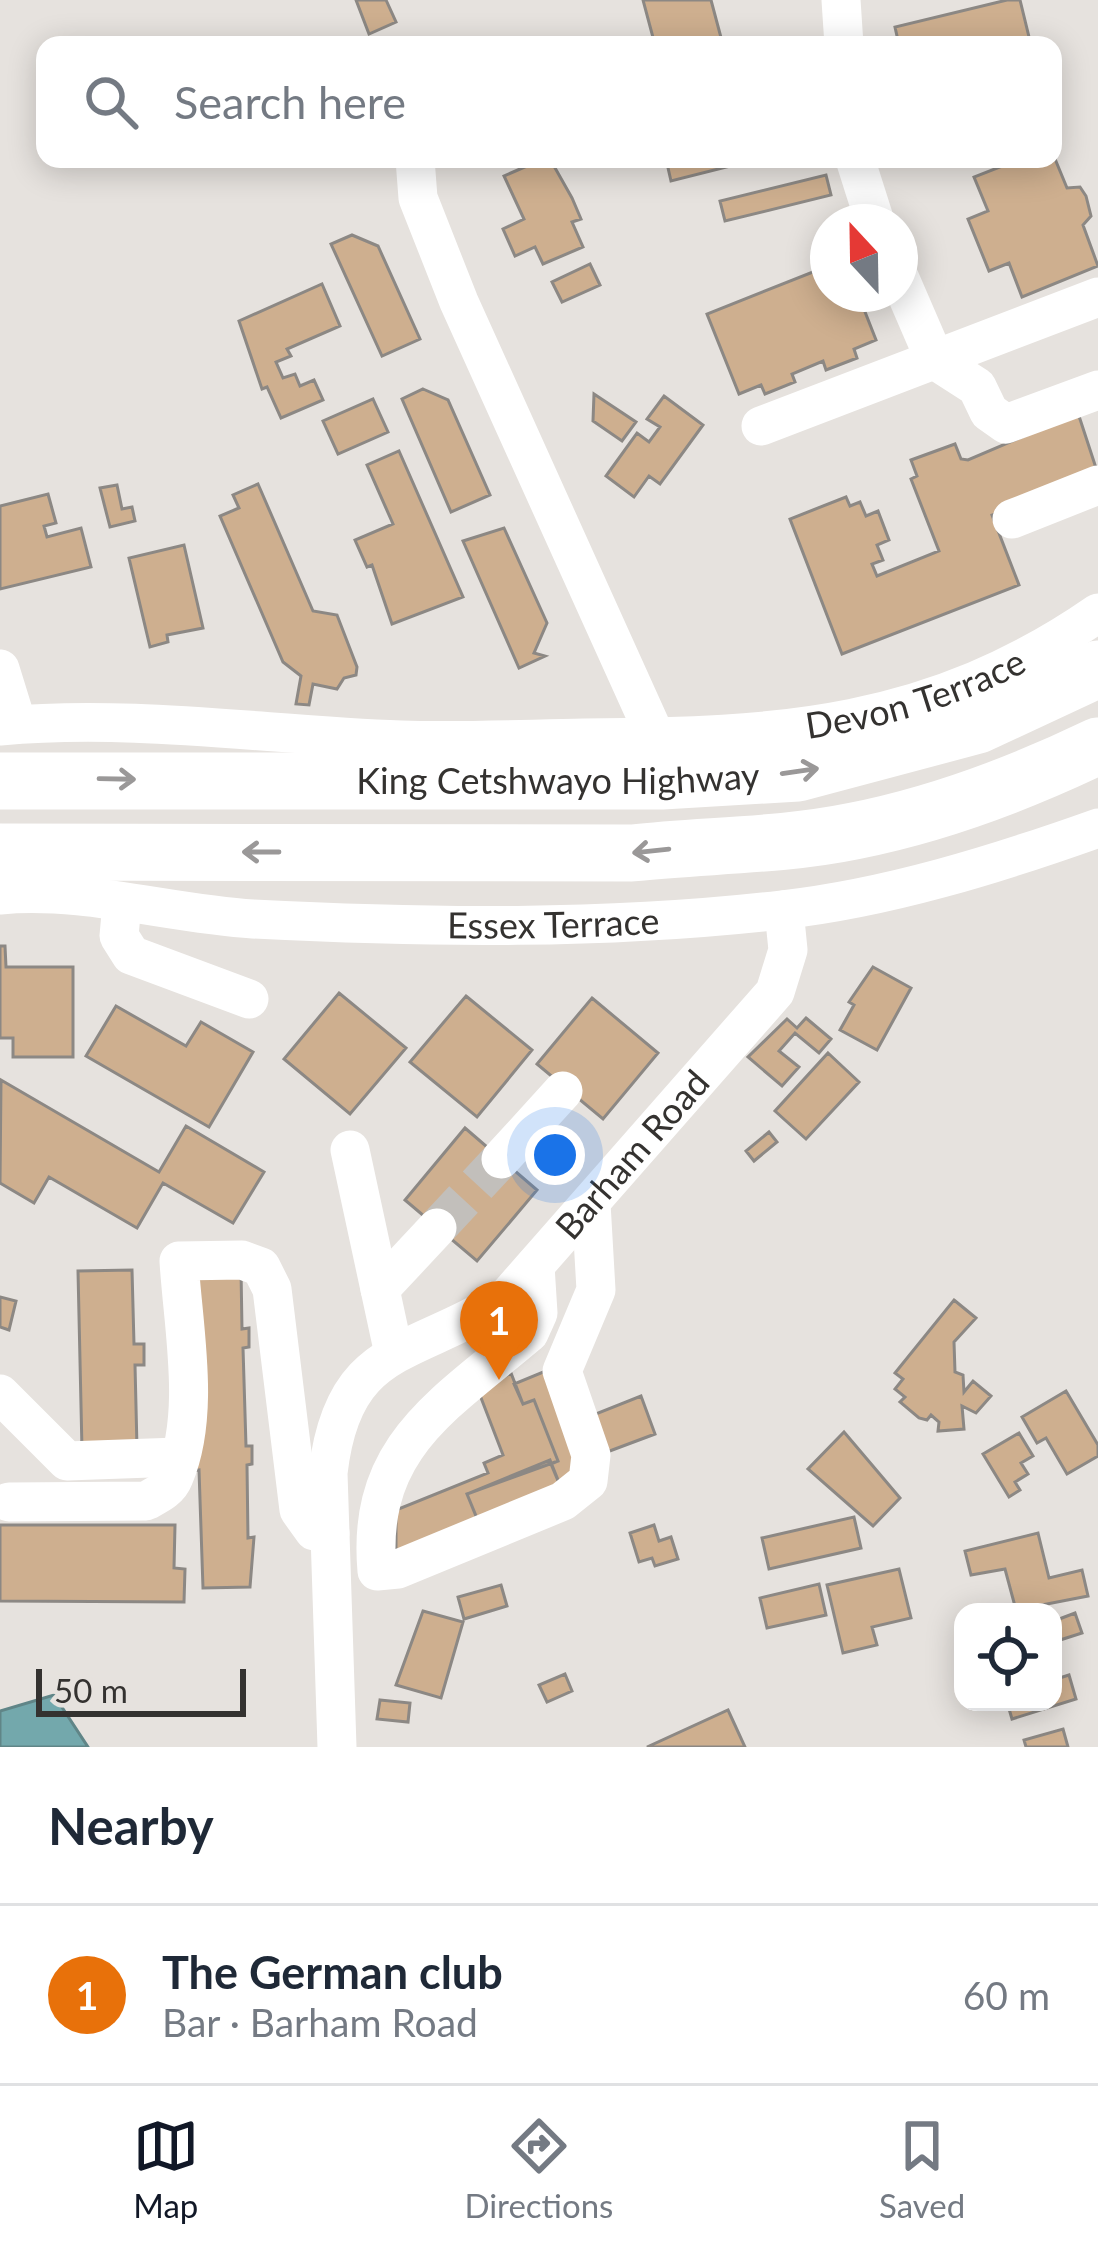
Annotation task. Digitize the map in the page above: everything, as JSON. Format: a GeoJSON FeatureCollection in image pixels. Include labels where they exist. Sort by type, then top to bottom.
{"type":"FeatureCollection","features":[{"type":"Feature","properties":{"kind":"highway","name":"King Cetshwayo Highway"},"geometry":{"type":"LineString","coordinates":[[0,781],[662,782],[797,773],[978,725],[1098,669]]}},
{"type":"Feature","properties":{"kind":"highway","name":"King Cetshwayo Highway"},"geometry":{"type":"LineString","coordinates":[[0,852],[632,853],[851,832],[950,808],[1030,779],[1098,746]]}},
{"type":"Feature","properties":{"kind":"highway"},"geometry":{"type":"LineString","coordinates":[[851,832],[925,827],[1005,808],[1098,771]]}},
{"type":"Feature","properties":{"kind":"street"},"geometry":{"type":"LineString","coordinates":[[841,0],[843,36]]}},
{"type":"Feature","properties":{"kind":"street"},"geometry":{"type":"LineString","coordinates":[[416,168],[418,198],[459,302],[656,738]]}},
{"type":"Feature","properties":{"kind":"street"},"geometry":{"type":"LineString","coordinates":[[858,168],[869,204]]}},
{"type":"Feature","properties":{"kind":"street"},"geometry":{"type":"LineString","coordinates":[[761,426],[1098,297]]}},
{"type":"Feature","properties":{"kind":"street"},"geometry":{"type":"LineString","coordinates":[[915,312],[935,360],[977,387],[989,412],[1006,424],[1098,390]]}},
{"type":"Feature","properties":{"kind":"street"},"geometry":{"type":"LineString","coordinates":[[1012,519],[1098,485]]}},
{"type":"Feature","properties":{"kind":"street","name":"Devon Terrace"},"geometry":{"type":"LineString","coordinates":[[9,725],[205,724],[402,740],[656,738],[803,729],[908,706],[1004,670],[1098,613]]}},
{"type":"Feature","properties":{"kind":"street"},"geometry":{"type":"LineString","coordinates":[[0,669],[9,725]]}},
{"type":"Feature","properties":{"kind":"street","name":"Essex Terrace"},"geometry":{"type":"LineString","coordinates":[[0,896],[122,903],[252,919],[632,921],[784,910],[953,873],[1098,828]]}},
{"type":"Feature","properties":{"kind":"street"},"geometry":{"type":"LineString","coordinates":[[122,903],[118,936],[131,955],[249,998]]}},
{"type":"Feature","properties":{"kind":"street","name":"Barham Road"},"geometry":{"type":"LineString","coordinates":[[338,1747],[328,1473],[339,1413],[351,1388],[394,1354],[472,1320],[508,1296],[775,992],[788,950],[784,910]]}},
{"type":"Feature","properties":{"kind":"street"},"geometry":{"type":"LineString","coordinates":[[501,1159],[563,1090]]}},
{"type":"Feature","properties":{"kind":"street"},"geometry":{"type":"LineString","coordinates":[[350,1150],[394,1354]]}},
{"type":"Feature","properties":{"kind":"street"},"geometry":{"type":"LineString","coordinates":[[9,1502],[146,1501],[174,1478],[187,1408],[179,1261],[242,1260],[261,1268],[278,1313],[299,1510],[330,1551],[377,1571],[398,1569],[563,1502],[588,1481],[591,1455],[562,1371],[596,1290],[591,1203]]}},
{"type":"Feature","properties":{"kind":"street"},"geometry":{"type":"LineString","coordinates":[[380,1288],[437,1228]]}},
{"type":"Feature","properties":{"kind":"street"},"geometry":{"type":"LineString","coordinates":[[377,1571],[386,1475],[426,1425],[529,1334],[538,1313],[535,1266]]}},
{"type":"Feature","properties":{"kind":"street"},"geometry":{"type":"LineString","coordinates":[[0,1394],[67,1461],[178,1457]]}},
{"type":"Feature","properties":{"kind":"water"},"geometry":{"type":"Polygon","coordinates":[[[54,1695],[88,1747],[0,1747],[0,1711],[54,1695]]]}},
{"type":"Feature","properties":{"kind":"building"},"geometry":{"type":"Polygon","coordinates":[[[356,0],[386,0],[396,22],[369,34],[356,0]]]}},
{"type":"Feature","properties":{"kind":"building"},"geometry":{"type":"Polygon","coordinates":[[[643,0],[711,0],[721,36],[653,36],[643,0]]]}},
{"type":"Feature","properties":{"kind":"building"},"geometry":{"type":"Polygon","coordinates":[[[1020,0],[1029,36],[897,36],[895,27],[1020,0]]]}},
{"type":"Feature","properties":{"kind":"building"},"geometry":{"type":"Polygon","coordinates":[[[522,168],[555,168],[581,219],[572,222],[583,247],[543,264],[535,247],[515,256],[503,229],[524,219],[504,176],[522,168]]]}},
{"type":"Feature","properties":{"kind":"building"},"geometry":{"type":"Polygon","coordinates":[[[668,168],[722,168],[671,181],[668,168]]]}},
{"type":"Feature","properties":{"kind":"building"},"geometry":{"type":"Polygon","coordinates":[[[997,168],[1059,168],[1067,188],[1080,187],[1086,196],[1091,216],[1083,225],[1098,266],[1022,297],[1009,263],[989,271],[968,219],[988,211],[974,177],[997,168]]]}},
{"type":"Feature","properties":{"kind":"building"},"geometry":{"type":"Polygon","coordinates":[[[826,175],[831,195],[725,221],[720,201],[826,175]]]}},
{"type":"Feature","properties":{"kind":"building"},"geometry":{"type":"Polygon","coordinates":[[[352,235],[378,246],[420,339],[382,356],[331,244],[352,235]]]}},
{"type":"Feature","properties":{"kind":"building"},"geometry":{"type":"Polygon","coordinates":[[[590,264],[600,285],[562,302],[552,282],[590,264]]]}},
{"type":"Feature","properties":{"kind":"building"},"geometry":{"type":"Polygon","coordinates":[[[810,273],[810,312],[865,312],[876,340],[854,349],[857,358],[826,370],[823,361],[792,374],[795,382],[765,394],[761,385],[739,394],[707,314],[810,273]]]}},
{"type":"Feature","properties":{"kind":"building"},"geometry":{"type":"Polygon","coordinates":[[[322,284],[340,326],[287,349],[291,356],[276,362],[283,378],[295,374],[300,386],[314,380],[323,400],[281,418],[267,387],[262,389],[239,321],[322,284]]]}},
{"type":"Feature","properties":{"kind":"building"},"geometry":{"type":"Polygon","coordinates":[[[423,389],[448,400],[490,495],[451,512],[402,399],[423,389]]]}},
{"type":"Feature","properties":{"kind":"building"},"geometry":{"type":"Polygon","coordinates":[[[594,394],[636,422],[622,441],[593,421],[594,394]]]}},
{"type":"Feature","properties":{"kind":"building"},"geometry":{"type":"Polygon","coordinates":[[[664,396],[703,425],[660,484],[649,476],[634,497],[606,476],[637,433],[649,442],[660,427],[647,419],[664,396]]]}},
{"type":"Feature","properties":{"kind":"building"},"geometry":{"type":"Polygon","coordinates":[[[373,399],[388,432],[338,454],[323,421],[373,399]]]}},
{"type":"Feature","properties":{"kind":"building"},"geometry":{"type":"Polygon","coordinates":[[[1078,413],[1098,474],[992,515],[1019,585],[842,654],[790,519],[846,497],[850,506],[860,502],[866,516],[878,511],[889,540],[877,545],[883,560],[872,564],[877,576],[939,551],[911,479],[917,476],[911,460],[955,444],[961,459],[968,460],[1078,413]]]}},
{"type":"Feature","properties":{"kind":"building"},"geometry":{"type":"Polygon","coordinates":[[[399,451],[463,597],[392,624],[372,565],[367,567],[355,540],[393,524],[367,465],[399,451]]]}},
{"type":"Feature","properties":{"kind":"building"},"geometry":{"type":"Polygon","coordinates":[[[258,484],[313,611],[337,615],[357,667],[356,675],[344,678],[337,689],[313,684],[309,705],[296,704],[301,676],[283,662],[220,516],[239,508],[233,495],[258,484]]]}},
{"type":"Feature","properties":{"kind":"building"},"geometry":{"type":"Polygon","coordinates":[[[117,485],[122,509],[132,507],[135,521],[110,527],[100,488],[117,485]]]}},
{"type":"Feature","properties":{"kind":"building"},"geometry":{"type":"Polygon","coordinates":[[[48,494],[56,523],[44,526],[47,537],[81,528],[91,567],[0,589],[0,506],[48,494]]]}},
{"type":"Feature","properties":{"kind":"building"},"geometry":{"type":"Polygon","coordinates":[[[504,528],[547,623],[534,653],[545,656],[519,668],[463,541],[504,528]]]}},
{"type":"Feature","properties":{"kind":"building"},"geometry":{"type":"Polygon","coordinates":[[[184,545],[203,628],[167,635],[168,642],[150,647],[129,558],[184,545]]]}},
{"type":"Feature","properties":{"kind":"building"},"geometry":{"type":"Polygon","coordinates":[[[0,946],[5,946],[6,967],[73,967],[73,1057],[13,1057],[13,1038],[0,1038],[0,946]]]}},
{"type":"Feature","properties":{"kind":"building"},"geometry":{"type":"Polygon","coordinates":[[[873,967],[911,988],[877,1050],[840,1030],[854,1005],[849,1002],[873,967]]]}},
{"type":"Feature","properties":{"kind":"building"},"geometry":{"type":"Polygon","coordinates":[[[339,993],[406,1048],[350,1114],[284,1059],[339,993]]]}},
{"type":"Feature","properties":{"kind":"building"},"geometry":{"type":"Polygon","coordinates":[[[466,996],[532,1050],[477,1117],[410,1062],[466,996]]]}},
{"type":"Feature","properties":{"kind":"building"},"geometry":{"type":"Polygon","coordinates":[[[592,998],[658,1053],[603,1119],[537,1064],[592,998]]]}},
{"type":"Feature","properties":{"kind":"building"},"geometry":{"type":"Polygon","coordinates":[[[116,1006],[186,1046],[201,1022],[253,1052],[209,1127],[86,1056],[116,1006]]]}},
{"type":"Feature","properties":{"kind":"building"},"geometry":{"type":"Polygon","coordinates":[[[806,1018],[831,1039],[819,1053],[795,1033],[779,1051],[799,1067],[782,1086],[748,1057],[787,1019],[797,1028],[806,1018]]]}},
{"type":"Feature","properties":{"kind":"building"},"geometry":{"type":"Polygon","coordinates":[[[828,1053],[859,1082],[806,1139],[775,1111],[828,1053]]]}},
{"type":"Feature","properties":{"kind":"building"},"geometry":{"type":"Polygon","coordinates":[[[1,1080],[159,1172],[186,1126],[264,1172],[233,1223],[163,1183],[137,1228],[49,1177],[34,1203],[0,1183],[1,1080]]]}},
{"type":"Feature","properties":{"kind":"building"},"geometry":{"type":"Polygon","coordinates":[[[465,1128],[537,1190],[477,1261],[405,1200],[465,1128]]]}},
{"type":"Feature","properties":{"kind":"building"},"geometry":{"type":"Polygon","coordinates":[[[769,1132],[777,1142],[754,1161],[746,1151],[769,1132]]]}},
{"type":"Feature","properties":{"kind":"building"},"geometry":{"type":"Polygon","coordinates":[[[132,1270],[134,1344],[144,1344],[144,1365],[135,1365],[137,1448],[82,1450],[78,1271],[132,1270]]]}},
{"type":"Feature","properties":{"kind":"building"},"geometry":{"type":"Polygon","coordinates":[[[241,1270],[242,1329],[249,1328],[249,1347],[243,1348],[246,1446],[252,1446],[252,1464],[247,1465],[248,1538],[254,1537],[250,1587],[203,1588],[199,1470],[190,1471],[193,1271],[241,1270]]]}},
{"type":"Feature","properties":{"kind":"building"},"geometry":{"type":"Polygon","coordinates":[[[0,1297],[16,1301],[9,1330],[0,1327],[0,1297]]]}},
{"type":"Feature","properties":{"kind":"building"},"geometry":{"type":"Polygon","coordinates":[[[954,1300],[976,1318],[954,1342],[955,1372],[963,1375],[964,1392],[973,1381],[991,1396],[976,1413],[962,1406],[964,1429],[938,1431],[939,1422],[931,1415],[927,1420],[919,1418],[900,1402],[905,1397],[895,1389],[903,1379],[895,1373],[954,1300]]]}},
{"type":"Feature","properties":{"kind":"building"},"geometry":{"type":"Polygon","coordinates":[[[548,1370],[581,1480],[564,1495],[551,1464],[558,1461],[534,1400],[523,1404],[514,1384],[548,1370]]]}},
{"type":"Feature","properties":{"kind":"building"},"geometry":{"type":"Polygon","coordinates":[[[511,1373],[523,1404],[534,1400],[558,1461],[467,1494],[480,1526],[396,1560],[396,1510],[488,1473],[484,1463],[503,1455],[478,1390],[511,1373]]]}},
{"type":"Feature","properties":{"kind":"building"},"geometry":{"type":"Polygon","coordinates":[[[1066,1391],[1098,1445],[1098,1456],[1067,1474],[1046,1438],[1037,1443],[1022,1417],[1066,1391]]]}},
{"type":"Feature","properties":{"kind":"building"},"geometry":{"type":"Polygon","coordinates":[[[641,1396],[655,1434],[607,1452],[593,1415],[641,1396]]]}},
{"type":"Feature","properties":{"kind":"building"},"geometry":{"type":"Polygon","coordinates":[[[844,1432],[900,1498],[873,1526],[808,1469],[844,1432]]]}},
{"type":"Feature","properties":{"kind":"building"},"geometry":{"type":"Polygon","coordinates":[[[1019,1433],[1033,1456],[1021,1463],[1028,1474],[1015,1482],[1020,1490],[1009,1497],[983,1454],[1019,1433]]]}},
{"type":"Feature","properties":{"kind":"building"},"geometry":{"type":"Polygon","coordinates":[[[550,1460],[564,1495],[481,1528],[467,1494],[550,1460]]]}},
{"type":"Feature","properties":{"kind":"building"},"geometry":{"type":"Polygon","coordinates":[[[854,1517],[861,1548],[769,1569],[762,1538],[854,1517]]]}},
{"type":"Feature","properties":{"kind":"building"},"geometry":{"type":"Polygon","coordinates":[[[0,1525],[175,1525],[174,1568],[185,1569],[184,1602],[0,1601],[0,1525]]]}},
{"type":"Feature","properties":{"kind":"building"},"geometry":{"type":"Polygon","coordinates":[[[654,1525],[659,1541],[671,1537],[678,1559],[655,1566],[652,1558],[639,1562],[630,1533],[654,1525]]]}},
{"type":"Feature","properties":{"kind":"building"},"geometry":{"type":"Polygon","coordinates":[[[1038,1533],[1049,1578],[1082,1570],[1088,1596],[1014,1603],[1005,1569],[971,1575],[965,1551],[1038,1533]]]}},
{"type":"Feature","properties":{"kind":"building"},"geometry":{"type":"Polygon","coordinates":[[[899,1569],[911,1618],[872,1627],[877,1645],[843,1653],[827,1585],[899,1569]]]}},
{"type":"Feature","properties":{"kind":"building"},"geometry":{"type":"Polygon","coordinates":[[[819,1584],[826,1615],[767,1628],[760,1598],[819,1584]]]}},
{"type":"Feature","properties":{"kind":"building"},"geometry":{"type":"Polygon","coordinates":[[[501,1585],[507,1606],[464,1619],[458,1597],[501,1585]]]}},
{"type":"Feature","properties":{"kind":"building"},"geometry":{"type":"Polygon","coordinates":[[[423,1611],[463,1622],[441,1698],[396,1685],[423,1611]]]}},
{"type":"Feature","properties":{"kind":"building"},"geometry":{"type":"Polygon","coordinates":[[[1075,1613],[1082,1633],[1062,1639],[1062,1618],[1075,1613]]]}},
{"type":"Feature","properties":{"kind":"building"},"geometry":{"type":"Polygon","coordinates":[[[565,1674],[572,1691],[547,1702],[539,1685],[565,1674]]]}},
{"type":"Feature","properties":{"kind":"building"},"geometry":{"type":"Polygon","coordinates":[[[1069,1675],[1076,1699],[1062,1703],[1062,1677],[1069,1675]]]}},
{"type":"Feature","properties":{"kind":"building"},"geometry":{"type":"Polygon","coordinates":[[[380,1700],[410,1703],[408,1722],[377,1719],[380,1700]]]}},
{"type":"Feature","properties":{"kind":"building"},"geometry":{"type":"Polygon","coordinates":[[[728,1710],[745,1747],[647,1747],[728,1710]]]}},
{"type":"Feature","properties":{"kind":"building"},"geometry":{"type":"Polygon","coordinates":[[[1010,1711],[1038,1711],[1012,1719],[1010,1711]]]}},
{"type":"Feature","properties":{"kind":"building"},"geometry":{"type":"Polygon","coordinates":[[[1063,1729],[1068,1747],[1026,1747],[1024,1740],[1063,1729]]]}},
{"type":"Feature","properties":{"kind":"tunnel"},"geometry":{"type":"LineString","coordinates":[[437,1228],[501,1159]]}},
{"type":"Feature","properties":{"kind":"place","name":"The German club"},"geometry":{"type":"Point","coordinates":[499,1380]}}]}
